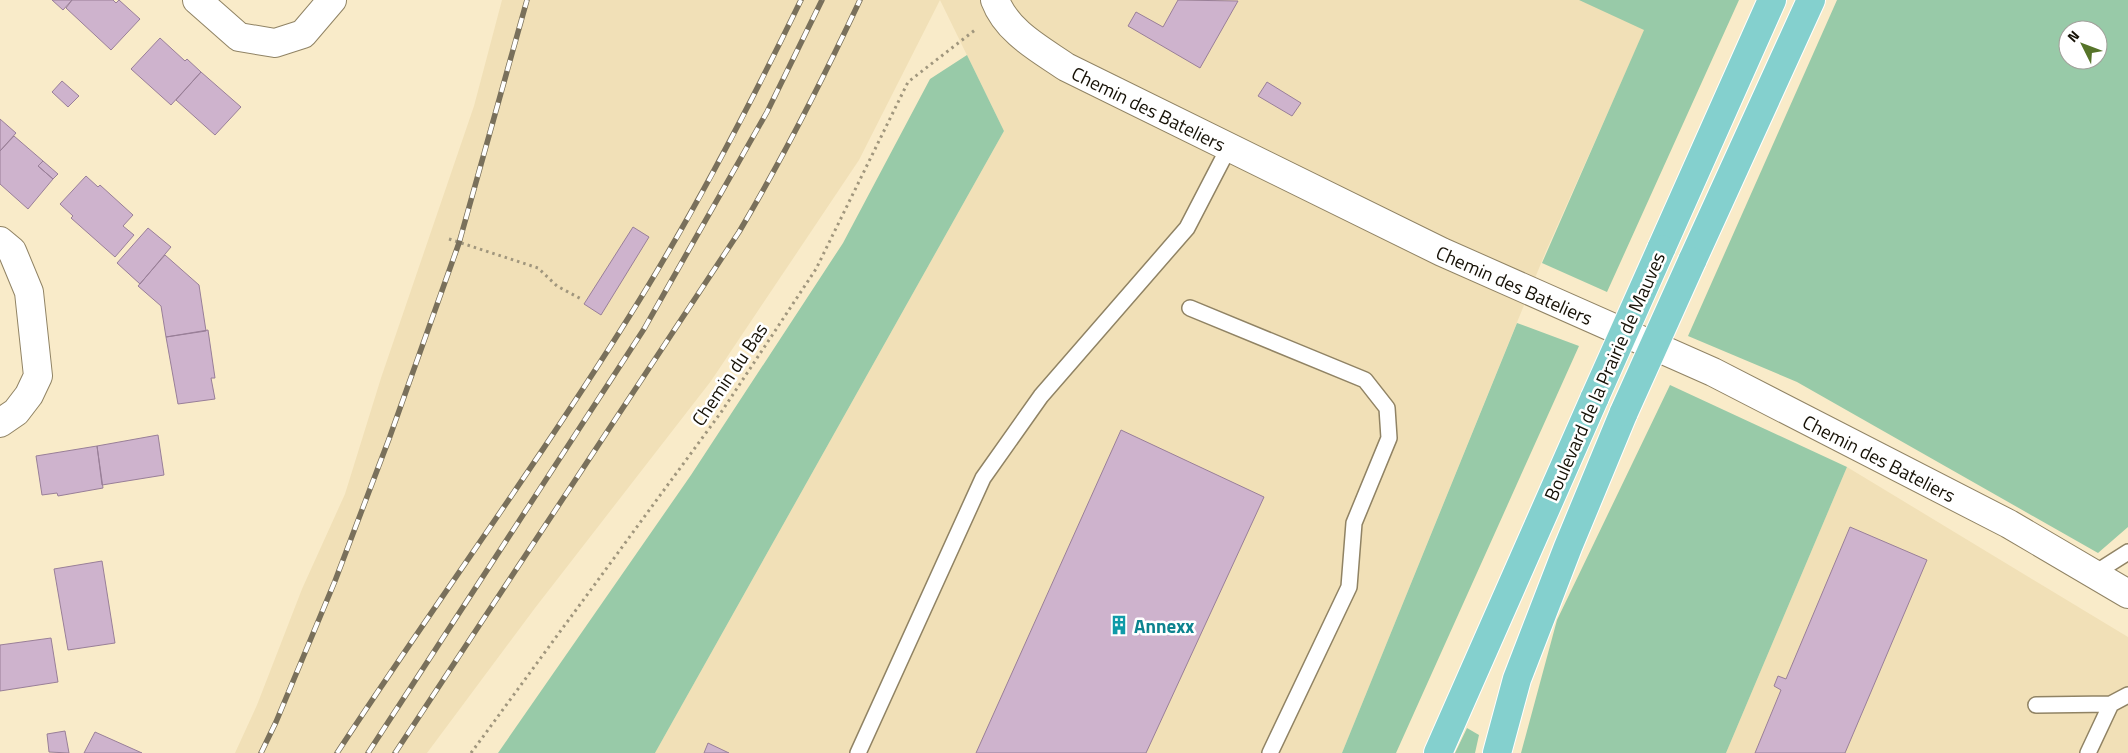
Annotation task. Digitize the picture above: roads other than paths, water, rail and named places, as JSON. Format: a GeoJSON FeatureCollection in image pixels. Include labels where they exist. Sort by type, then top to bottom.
{"type":"FeatureCollection","features":[{"type":"Feature","properties":{"kind":"main road","name":"Boulevard de la Prairie de Mauves"},"geometry":{"type":"LineString","coordinates":[[1438,753],[1772,0]]}},
{"type":"Feature","properties":{"kind":"main road","name":"Boulevard de la Prairie de Mauves"},"geometry":{"type":"LineString","coordinates":[[1497,753],[1517,679],[1568,547],[1624,412],[1811,0]]}},
{"type":"Feature","properties":{"kind":"street"},"geometry":{"type":"LineString","coordinates":[[197,0],[238,37],[275,43],[303,34],[332,0]]}},
{"type":"Feature","properties":{"kind":"street","name":"Chemin des Bateliers"},"geometry":{"type":"LineString","coordinates":[[997,6],[1024,39],[1066,67],[1442,252],[1713,372],[2009,524],[2128,594]]}},
{"type":"Feature","properties":{"kind":"street"},"geometry":{"type":"LineString","coordinates":[[0,241],[12,251],[29,292],[38,376],[30,394],[16,412],[0,423]]}},
{"type":"Feature","properties":{"kind":"lane"},"geometry":{"type":"LineString","coordinates":[[858,753],[983,478],[1041,396],[1187,228],[1229,148]]}},
{"type":"Feature","properties":{"kind":"lane"},"geometry":{"type":"LineString","coordinates":[[1190,308],[1365,380],[1387,408],[1389,438],[1354,523],[1348,588],[1270,753]]}},
{"type":"Feature","properties":{"kind":"lane"},"geometry":{"type":"LineString","coordinates":[[2095,573],[2128,552]]}},
{"type":"Feature","properties":{"kind":"lane"},"geometry":{"type":"LineString","coordinates":[[2036,706],[2111,704],[2128,695]]}},
{"type":"Feature","properties":{"kind":"lane"},"geometry":{"type":"LineString","coordinates":[[2088,753],[2111,704]]}},
{"type":"Feature","properties":{"kind":"railway"},"geometry":{"type":"LineString","coordinates":[[261,753],[276,722],[335,581],[389,439],[459,243],[527,0]]}},
{"type":"Feature","properties":{"kind":"railway"},"geometry":{"type":"LineString","coordinates":[[337,753],[520,483],[627,320],[674,242],[718,162],[761,82],[801,0]]}},
{"type":"Feature","properties":{"kind":"railway"},"geometry":{"type":"LineString","coordinates":[[368,753],[644,329],[767,112],[822,0]]}},
{"type":"Feature","properties":{"kind":"railway"},"geometry":{"type":"LineString","coordinates":[[395,753],[739,232],[772,175],[860,0]]}},
{"type":"Feature","properties":{"kind":"place","name":"Annexx"},"geometry":{"type":"Point","coordinates":[1119,625]}}]}
